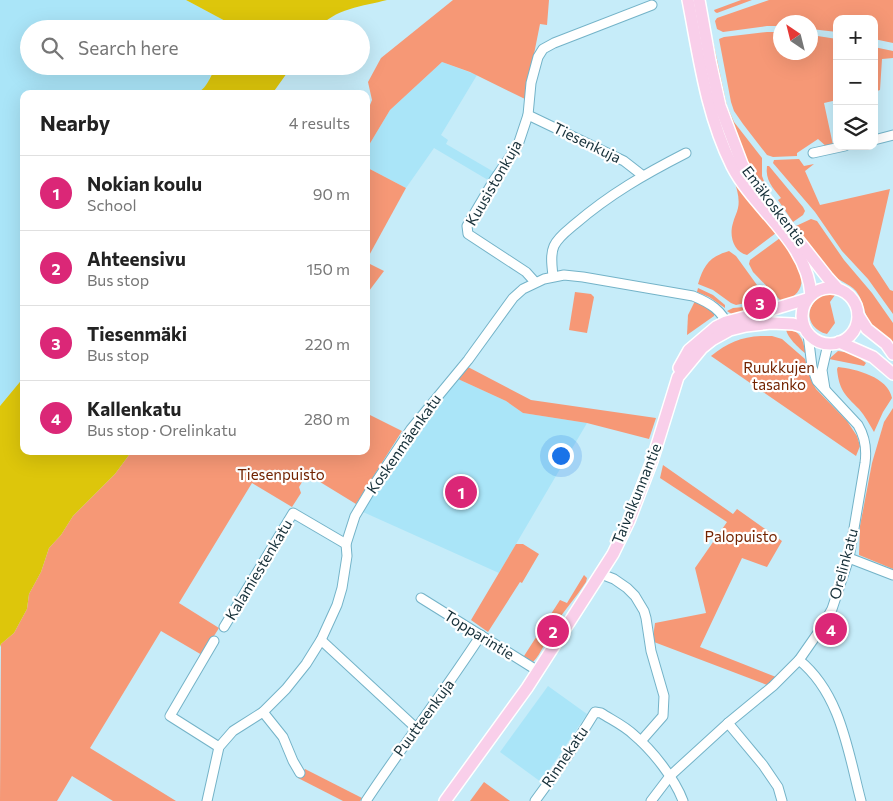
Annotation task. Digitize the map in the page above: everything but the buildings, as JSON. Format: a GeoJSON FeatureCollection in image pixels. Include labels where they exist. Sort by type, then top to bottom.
{"type":"FeatureCollection","features":[{"type":"Feature","properties":{"kind":"main road","name":"Emäkoskentie"},"geometry":{"type":"LineString","coordinates":[[688,0],[703,78],[724,146],[744,186],[779,227],[802,262],[808,275],[808,297]]}},
{"type":"Feature","properties":{"kind":"main road","name":"Emäkoskentie"},"geometry":{"type":"LineString","coordinates":[[699,0],[720,106],[742,164],[753,183],[837,288]]}},
{"type":"Feature","properties":{"kind":"main road"},"geometry":{"type":"LineString","coordinates":[[893,354],[886,344],[867,329],[858,315],[854,301],[844,291],[837,288],[823,288],[808,297],[802,311],[802,319],[806,331],[817,341],[833,343],[865,352],[893,374]]}},
{"type":"Feature","properties":{"kind":"main road","name":"Taivalkunnantie"},"geometry":{"type":"LineString","coordinates":[[445,801],[538,671],[601,574],[629,521],[652,461],[678,377],[702,348],[728,326],[808,297]]}},
{"type":"Feature","properties":{"kind":"main road"},"geometry":{"type":"LineString","coordinates":[[833,343],[847,338],[853,332],[857,324],[858,315]]}},
{"type":"Feature","properties":{"kind":"main road","name":"Taivalkunnantie"},"geometry":{"type":"LineString","coordinates":[[728,326],[771,323],[788,324],[806,331]]}},
{"type":"Feature","properties":{"kind":"street","name":"Kuusistonkuja"},"geometry":{"type":"LineString","coordinates":[[535,282],[526,272],[466,231],[467,226],[494,180],[518,145],[528,115],[538,57],[543,49],[554,43],[652,5]]}},
{"type":"Feature","properties":{"kind":"street","name":"Tiesenkuja"},"geometry":{"type":"LineString","coordinates":[[528,115],[624,161],[642,175]]}},
{"type":"Feature","properties":{"kind":"street"},"geometry":{"type":"LineString","coordinates":[[878,139],[893,135]]}},
{"type":"Feature","properties":{"kind":"street"},"geometry":{"type":"LineString","coordinates":[[813,153],[833,149]]}},
{"type":"Feature","properties":{"kind":"street"},"geometry":{"type":"LineString","coordinates":[[553,276],[551,256],[559,238],[589,212],[642,175],[686,153]]}},
{"type":"Feature","properties":{"kind":"street","name":"Koskenmäenkatu"},"geometry":{"type":"LineString","coordinates":[[219,747],[233,731],[263,712],[290,685],[322,640],[342,588],[347,556],[346,544],[355,516],[411,429],[468,360],[513,298],[535,282],[553,276],[583,277],[693,296],[712,305],[721,313],[728,326]]}},
{"type":"Feature","properties":{"kind":"street","name":"Orelinkatu"},"geometry":{"type":"LineString","coordinates":[[651,801],[670,776],[728,723],[774,686],[799,660],[832,609],[849,558],[866,463],[866,447],[858,425],[817,381],[814,375],[806,331]]}},
{"type":"Feature","properties":{"kind":"street"},"geometry":{"type":"LineString","coordinates":[[825,389],[822,370],[833,343]]}},
{"type":"Feature","properties":{"kind":"street","name":"Kalamiestenkatu"},"geometry":{"type":"LineString","coordinates":[[224,627],[293,513],[346,544]]}},
{"type":"Feature","properties":{"kind":"street"},"geometry":{"type":"LineString","coordinates":[[849,558],[893,576]]}},
{"type":"Feature","properties":{"kind":"street"},"geometry":{"type":"LineString","coordinates":[[601,574],[614,579],[627,588],[635,596],[646,618],[651,651],[664,696],[663,716],[641,741],[670,776],[683,801]]}},
{"type":"Feature","properties":{"kind":"street","name":"Topparintie"},"geometry":{"type":"LineString","coordinates":[[420,598],[538,671]]}},
{"type":"Feature","properties":{"kind":"street","name":"Puutteenkuja"},"geometry":{"type":"LineString","coordinates":[[366,801],[416,728],[452,680],[481,635]]}},
{"type":"Feature","properties":{"kind":"street"},"geometry":{"type":"LineString","coordinates":[[322,640],[416,728]]}},
{"type":"Feature","properties":{"kind":"street"},"geometry":{"type":"LineString","coordinates":[[207,801],[219,747],[170,716],[214,641]]}},
{"type":"Feature","properties":{"kind":"street"},"geometry":{"type":"LineString","coordinates":[[799,660],[816,680],[836,710],[861,801]]}},
{"type":"Feature","properties":{"kind":"street"},"geometry":{"type":"LineString","coordinates":[[263,712],[282,737],[300,773]]}},
{"type":"Feature","properties":{"kind":"street","name":"Rinnekatu"},"geometry":{"type":"LineString","coordinates":[[535,801],[567,757],[595,712],[601,713],[629,730],[641,741]]}},
{"type":"Feature","properties":{"kind":"street"},"geometry":{"type":"LineString","coordinates":[[728,723],[763,765],[778,787],[782,801]]}},
{"type":"Feature","properties":{"kind":"shaded area"},"geometry":{"type":"Polygon","coordinates":[[[0,0],[186,0],[223,20],[20,20],[20,75],[211,75],[207,86],[202,90],[20,90],[20,382],[0,406],[0,0]]]}},
{"type":"Feature","properties":{"kind":"shaded area"},"geometry":{"type":"Polygon","coordinates":[[[186,0],[387,0],[340,13],[327,20],[223,20],[186,0]]]}},
{"type":"Feature","properties":{"kind":"shaded area"},"geometry":{"type":"Polygon","coordinates":[[[442,62],[477,75],[441,135],[448,140],[446,144],[494,172],[488,180],[434,148],[406,188],[370,169],[370,143],[390,110],[442,62]]]}},
{"type":"Feature","properties":{"kind":"shaded area"},"geometry":{"type":"Polygon","coordinates":[[[212,75],[286,75],[275,90],[202,90],[212,75]]]}},
{"type":"Feature","properties":{"kind":"shaded area"},"geometry":{"type":"Polygon","coordinates":[[[458,379],[506,401],[523,413],[587,423],[499,573],[363,512],[387,471],[414,431],[458,379]]]}},
{"type":"Feature","properties":{"kind":"shaded area"},"geometry":{"type":"Polygon","coordinates":[[[20,382],[20,455],[129,455],[115,474],[73,516],[61,535],[49,548],[41,572],[29,594],[27,609],[14,633],[0,647],[0,406],[20,382]]]}},
{"type":"Feature","properties":{"kind":"shaded area"},"geometry":{"type":"Polygon","coordinates":[[[548,686],[587,714],[541,782],[500,752],[548,686]]]}},
{"type":"Feature","properties":{"kind":"green space"},"geometry":{"type":"Polygon","coordinates":[[[453,0],[549,0],[547,25],[540,24],[525,99],[470,72],[442,62],[390,110],[370,143],[370,105],[372,100],[368,82],[381,58],[453,0]]]}},
{"type":"Feature","properties":{"kind":"green space"},"geometry":{"type":"Polygon","coordinates":[[[741,0],[752,0],[717,13],[714,10],[741,0]]]}},
{"type":"Feature","properties":{"kind":"green space"},"geometry":{"type":"Polygon","coordinates":[[[769,0],[893,0],[893,43],[878,40],[878,15],[833,15],[833,32],[818,30],[818,15],[773,15],[773,26],[723,32],[717,29],[715,21],[717,18],[769,0]]]}},
{"type":"Feature","properties":{"kind":"green space"},"geometry":{"type":"Polygon","coordinates":[[[706,23],[710,27],[727,106],[734,122],[762,158],[762,176],[765,184],[750,170],[727,117],[706,23]]]}},
{"type":"Feature","properties":{"kind":"green space"},"geometry":{"type":"Polygon","coordinates":[[[773,32],[773,60],[818,60],[818,36],[833,38],[833,101],[824,103],[833,145],[827,147],[818,139],[797,153],[797,156],[773,157],[767,155],[734,111],[719,39],[773,32]]]}},
{"type":"Feature","properties":{"kind":"green space"},"geometry":{"type":"Polygon","coordinates":[[[878,48],[893,51],[893,58],[882,59],[880,90],[878,91],[878,48]]]}},
{"type":"Feature","properties":{"kind":"green space"},"geometry":{"type":"Polygon","coordinates":[[[799,159],[804,166],[814,164],[805,171],[820,205],[890,189],[873,264],[890,290],[893,291],[893,314],[868,279],[842,251],[815,212],[773,163],[774,160],[799,159]]]}},
{"type":"Feature","properties":{"kind":"green space"},"geometry":{"type":"Polygon","coordinates":[[[767,166],[769,166],[805,211],[803,215],[793,222],[778,200],[781,198],[768,180],[767,166]]]}},
{"type":"Feature","properties":{"kind":"green space"},"geometry":{"type":"Polygon","coordinates":[[[370,169],[406,188],[370,254],[370,169]]]}},
{"type":"Feature","properties":{"kind":"green space"},"geometry":{"type":"Polygon","coordinates":[[[734,180],[776,233],[747,255],[735,247],[732,238],[733,221],[739,205],[734,180]]]}},
{"type":"Feature","properties":{"kind":"green space"},"geometry":{"type":"Polygon","coordinates":[[[811,219],[817,221],[844,260],[872,293],[893,323],[893,344],[870,323],[856,291],[833,276],[816,257],[796,226],[811,219]]]}},
{"type":"Feature","properties":{"kind":"green space"},"geometry":{"type":"Polygon","coordinates":[[[780,238],[797,263],[802,281],[799,289],[793,296],[782,302],[753,272],[749,264],[750,260],[780,238]]]}},
{"type":"Feature","properties":{"kind":"green space"},"geometry":{"type":"Polygon","coordinates":[[[729,251],[736,256],[757,285],[770,296],[768,298],[736,305],[713,290],[698,284],[708,263],[717,256],[729,251]]]}},
{"type":"Feature","properties":{"kind":"green space"},"geometry":{"type":"Polygon","coordinates":[[[370,264],[384,271],[370,290],[370,264]]]}},
{"type":"Feature","properties":{"kind":"green space"},"geometry":{"type":"Polygon","coordinates":[[[698,288],[713,295],[725,305],[725,308],[709,297],[697,292],[698,288]]]}},
{"type":"Feature","properties":{"kind":"green space"},"geometry":{"type":"Polygon","coordinates":[[[575,292],[591,294],[594,297],[587,333],[569,330],[575,292]]]}},
{"type":"Feature","properties":{"kind":"green space"},"geometry":{"type":"Polygon","coordinates":[[[828,294],[835,295],[830,302],[835,323],[827,334],[819,331],[814,326],[809,314],[814,302],[828,294]]]}},
{"type":"Feature","properties":{"kind":"green space"},"geometry":{"type":"Polygon","coordinates":[[[695,301],[702,303],[714,313],[714,316],[687,335],[688,315],[695,301]]]}},
{"type":"Feature","properties":{"kind":"green space"},"geometry":{"type":"Polygon","coordinates":[[[754,306],[754,309],[733,315],[727,311],[733,308],[754,306]]]}},
{"type":"Feature","properties":{"kind":"green space"},"geometry":{"type":"Polygon","coordinates":[[[786,328],[798,334],[804,344],[806,354],[790,339],[786,328]]]}},
{"type":"Feature","properties":{"kind":"green space","name":"Ruukkujen tasanko"},"geometry":{"type":"Polygon","coordinates":[[[761,336],[772,336],[782,339],[805,359],[811,380],[816,389],[847,421],[857,436],[860,446],[856,456],[711,356],[734,342],[761,336]]]}},
{"type":"Feature","properties":{"kind":"green space"},"geometry":{"type":"Polygon","coordinates":[[[838,351],[852,353],[866,363],[864,366],[829,359],[838,351]]]}},
{"type":"Feature","properties":{"kind":"green space"},"geometry":{"type":"Polygon","coordinates":[[[468,367],[531,400],[656,418],[649,439],[587,423],[523,413],[506,401],[458,379],[468,367]]]}},
{"type":"Feature","properties":{"kind":"green space"},"geometry":{"type":"Polygon","coordinates":[[[838,367],[870,375],[878,379],[889,391],[892,398],[874,432],[861,412],[844,392],[839,382],[838,367]]]}},
{"type":"Feature","properties":{"kind":"green space"},"geometry":{"type":"Polygon","coordinates":[[[893,408],[893,569],[859,555],[860,526],[872,463],[884,422],[893,408]]]}},
{"type":"Feature","properties":{"kind":"green space","name":"Tiesenpuisto"},"geometry":{"type":"Polygon","coordinates":[[[370,415],[402,431],[356,504],[307,474],[299,487],[301,493],[292,507],[252,483],[179,603],[219,628],[202,655],[161,631],[90,748],[176,801],[113,801],[72,776],[57,801],[0,801],[1,644],[14,633],[27,609],[29,594],[41,572],[49,548],[61,535],[73,516],[115,474],[129,455],[370,455],[370,415]]]}},
{"type":"Feature","properties":{"kind":"green space","name":"Palopuisto"},"geometry":{"type":"Polygon","coordinates":[[[663,465],[733,514],[737,509],[782,541],[767,567],[742,558],[700,647],[776,677],[767,685],[654,642],[655,623],[706,613],[695,568],[727,522],[660,478],[663,465]]]}},
{"type":"Feature","properties":{"kind":"green space"},"geometry":{"type":"Polygon","coordinates":[[[516,544],[523,544],[539,554],[522,583],[520,582],[488,632],[471,620],[516,544]]]}},
{"type":"Feature","properties":{"kind":"green space"},"geometry":{"type":"Polygon","coordinates":[[[584,575],[587,578],[586,582],[555,625],[533,662],[524,656],[560,600],[567,603],[584,575]]]}},
{"type":"Feature","properties":{"kind":"green space"},"geometry":{"type":"Polygon","coordinates":[[[305,769],[362,798],[360,801],[343,801],[298,778],[305,769]]]}},
{"type":"Feature","properties":{"kind":"green space"},"geometry":{"type":"Polygon","coordinates":[[[484,782],[510,801],[470,801],[484,782]]]}},
{"type":"Feature","properties":{"kind":"place","name":"Tiesenmäki"},"geometry":{"type":"Point","coordinates":[760,303]}},
{"type":"Feature","properties":{"kind":"place","name":"Nokian koulu"},"geometry":{"type":"Point","coordinates":[461,492]}},
{"type":"Feature","properties":{"kind":"place","name":"Kallenkatu"},"geometry":{"type":"Point","coordinates":[831,629]}},
{"type":"Feature","properties":{"kind":"place","name":"Ahteensivu"},"geometry":{"type":"Point","coordinates":[553,631]}}]}
